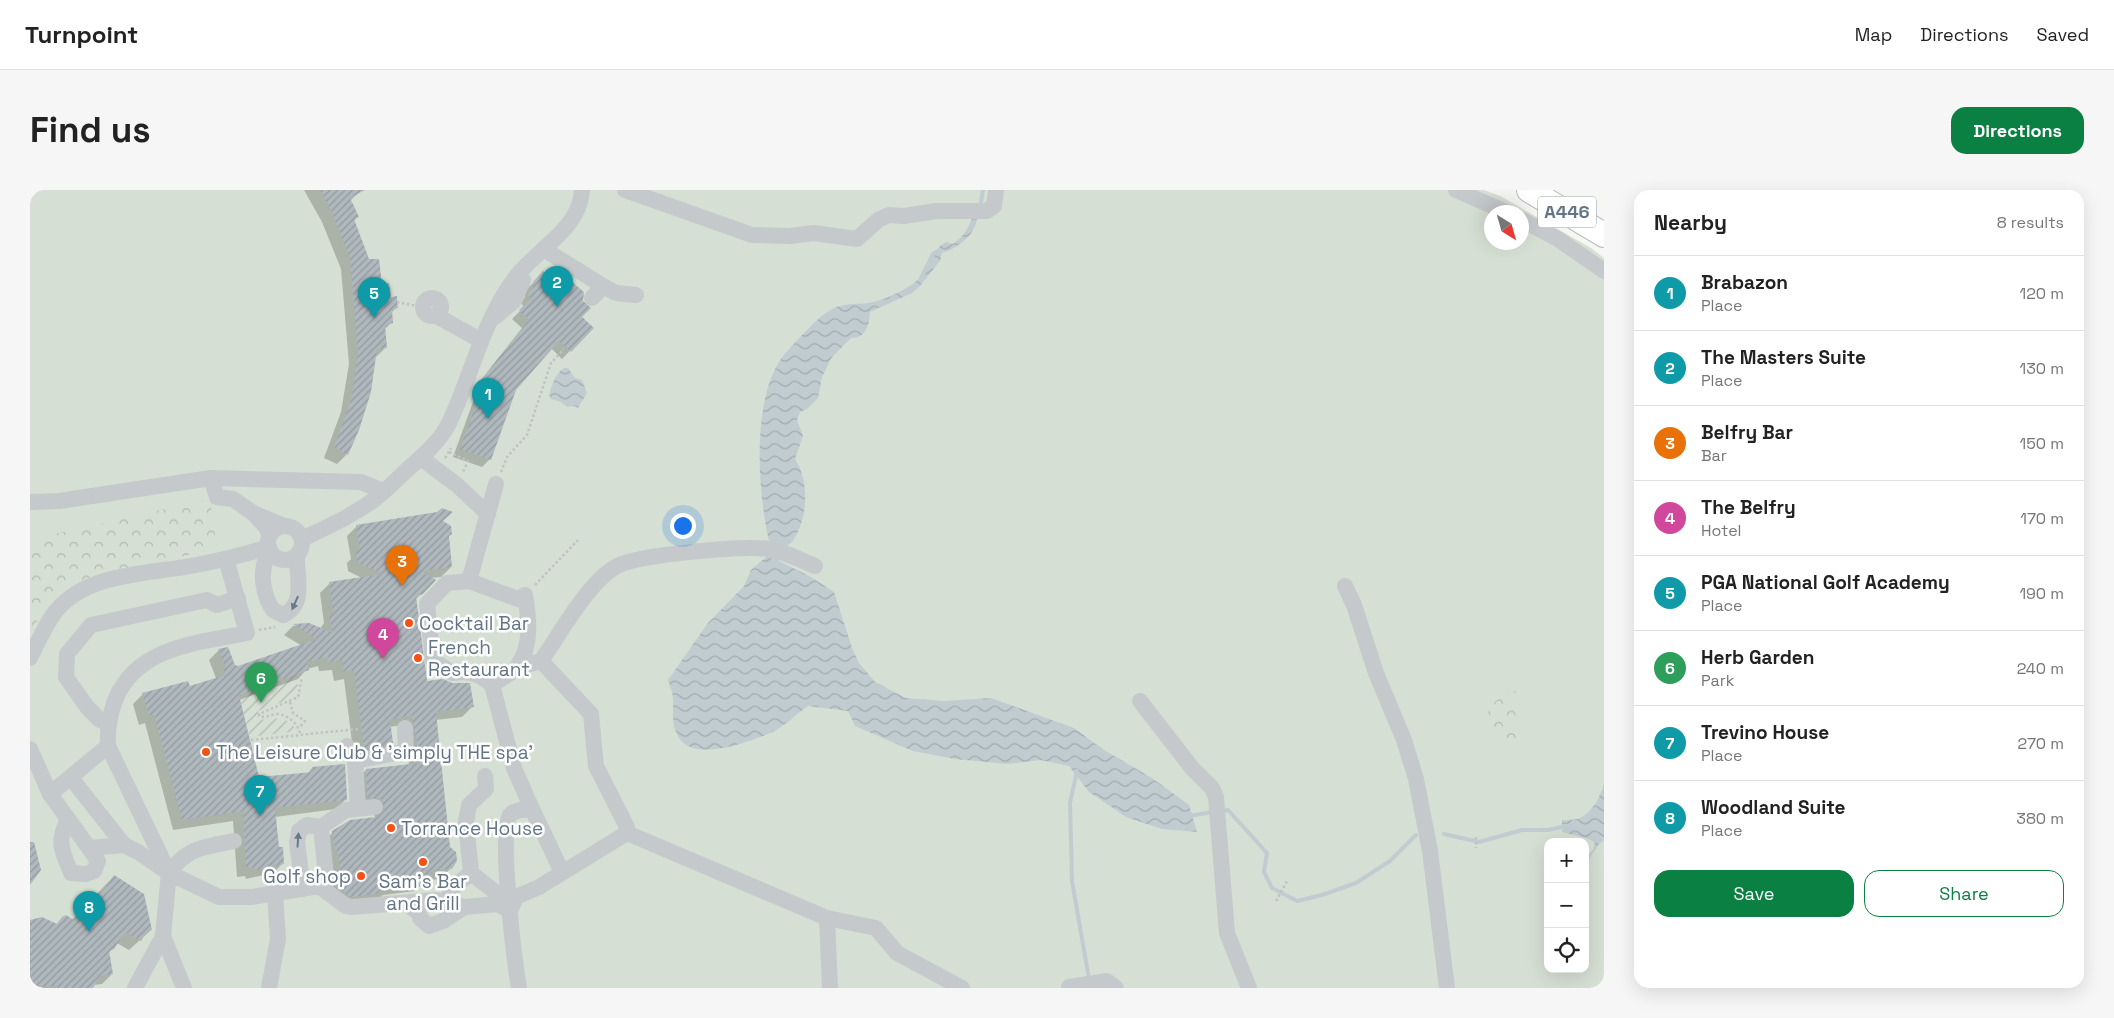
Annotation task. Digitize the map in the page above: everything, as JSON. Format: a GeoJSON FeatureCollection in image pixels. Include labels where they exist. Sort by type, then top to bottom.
{"type":"FeatureCollection","features":[{"type":"Feature","properties":{"kind":"highway","name":"A446"},"geometry":{"type":"LineString","coordinates":[[1529,190],[1604,235]]}},
{"type":"Feature","properties":{"kind":"lane"},"geometry":{"type":"LineString","coordinates":[[302,539],[348,516],[384,491],[421,458],[448,424],[480,340],[505,293],[519,274],[545,250],[578,211],[582,190]]}},
{"type":"Feature","properties":{"kind":"lane"},"geometry":{"type":"LineString","coordinates":[[625,190],[752,235],[814,233],[857,239],[878,220],[889,215],[904,216],[936,211],[980,211],[994,206],[996,190]]}},
{"type":"Feature","properties":{"kind":"lane"},"geometry":{"type":"LineString","coordinates":[[1456,190],[1490,205]]}},
{"type":"Feature","properties":{"kind":"lane"},"geometry":{"type":"LineString","coordinates":[[1529,224],[1558,239],[1604,271]]}},
{"type":"Feature","properties":{"kind":"lane"},"geometry":{"type":"LineString","coordinates":[[545,250],[598,292],[636,295]]}},
{"type":"Feature","properties":{"kind":"lane"},"geometry":{"type":"LineString","coordinates":[[429,311],[480,340]]}},
{"type":"Feature","properties":{"kind":"lane"},"geometry":{"type":"LineString","coordinates":[[421,458],[457,486],[488,514]]}},
{"type":"Feature","properties":{"kind":"lane"},"geometry":{"type":"LineString","coordinates":[[30,502],[59,500],[211,478],[338,480],[361,482],[384,491]]}},
{"type":"Feature","properties":{"kind":"lane"},"geometry":{"type":"LineString","coordinates":[[30,658],[57,610],[77,593],[92,584],[146,572],[226,560],[274,541],[296,530],[302,539],[301,550],[297,555],[285,560],[274,541],[266,527],[253,513],[233,499],[218,497],[211,478]]}},
{"type":"Feature","properties":{"kind":"lane"},"geometry":{"type":"LineString","coordinates":[[473,578],[496,485]]}},
{"type":"Feature","properties":{"kind":"lane"},"geometry":{"type":"LineString","coordinates":[[274,541],[264,564],[264,587],[273,610],[283,615],[292,609],[298,599],[297,555]]}},
{"type":"Feature","properties":{"kind":"lane"},"geometry":{"type":"LineString","coordinates":[[492,685],[535,661],[603,578],[616,566],[632,560],[745,547],[770,549],[815,566]]}},
{"type":"Feature","properties":{"kind":"lane"},"geometry":{"type":"LineString","coordinates":[[135,988],[163,936],[169,873],[108,746],[112,707],[122,684],[146,661],[171,648],[247,632],[226,560]]}},
{"type":"Feature","properties":{"kind":"lane"},"geometry":{"type":"LineString","coordinates":[[562,872],[514,768],[492,685],[482,676],[471,671],[452,673],[433,660],[427,604],[447,583],[473,578],[518,599],[525,595],[535,661],[591,714],[596,766],[627,828],[627,833]]}},
{"type":"Feature","properties":{"kind":"lane"},"geometry":{"type":"LineString","coordinates":[[1345,586],[1354,605],[1376,673],[1404,740],[1416,779],[1430,851],[1446,988]]}},
{"type":"Feature","properties":{"kind":"lane"},"geometry":{"type":"LineString","coordinates":[[109,724],[100,720],[87,707],[66,677],[67,654],[91,625],[207,600],[218,605],[238,598]]}},
{"type":"Feature","properties":{"kind":"lane"},"geometry":{"type":"LineString","coordinates":[[1140,701],[1192,768],[1212,788],[1219,820],[1227,932],[1249,988]]}},
{"type":"Feature","properties":{"kind":"lane"},"geometry":{"type":"LineString","coordinates":[[355,761],[406,751],[405,728]]}},
{"type":"Feature","properties":{"kind":"lane"},"geometry":{"type":"LineString","coordinates":[[50,794],[108,746]]}},
{"type":"Feature","properties":{"kind":"lane"},"geometry":{"type":"LineString","coordinates":[[347,746],[355,761],[358,808]]}},
{"type":"Feature","properties":{"kind":"lane"},"geometry":{"type":"LineString","coordinates":[[30,749],[50,794],[89,848],[98,861],[94,871],[86,874],[71,873],[60,846],[61,832],[68,819]]}},
{"type":"Feature","properties":{"kind":"lane"},"geometry":{"type":"LineString","coordinates":[[407,904],[419,913],[420,918],[429,926],[443,921],[456,901],[471,873],[466,822],[469,805],[486,790],[486,776]]}},
{"type":"Feature","properties":{"kind":"lane"},"geometry":{"type":"LineString","coordinates":[[71,778],[124,845],[169,873],[219,897],[252,897],[319,886],[325,882],[321,827]]}},
{"type":"Feature","properties":{"kind":"lane"},"geometry":{"type":"LineString","coordinates":[[303,889],[297,842],[299,831],[307,825],[321,827],[346,810],[375,807]]}},
{"type":"Feature","properties":{"kind":"lane"},"geometry":{"type":"LineString","coordinates":[[519,988],[511,943],[512,926],[507,900],[505,826],[510,815],[518,810],[532,809]]}},
{"type":"Feature","properties":{"kind":"lane"},"geometry":{"type":"LineString","coordinates":[[319,886],[346,906],[407,904],[436,900],[507,900],[562,872],[627,833]]}},
{"type":"Feature","properties":{"kind":"lane"},"geometry":{"type":"LineString","coordinates":[[627,833],[827,918],[876,928],[896,953],[962,988]]}},
{"type":"Feature","properties":{"kind":"lane"},"geometry":{"type":"LineString","coordinates":[[169,873],[184,855],[192,850],[234,841]]}},
{"type":"Feature","properties":{"kind":"lane"},"geometry":{"type":"LineString","coordinates":[[89,848],[124,845]]}},
{"type":"Feature","properties":{"kind":"lane"},"geometry":{"type":"LineString","coordinates":[[471,873],[507,900]]}},
{"type":"Feature","properties":{"kind":"lane"},"geometry":{"type":"LineString","coordinates":[[269,988],[278,939],[275,893]]}},
{"type":"Feature","properties":{"kind":"lane"},"geometry":{"type":"LineString","coordinates":[[827,918],[830,988]]}},
{"type":"Feature","properties":{"kind":"lane"},"geometry":{"type":"LineString","coordinates":[[163,936],[184,988]]}},
{"type":"Feature","properties":{"kind":"lane"},"geometry":{"type":"LineString","coordinates":[[1069,987],[1107,981],[1116,988]]}},
{"type":"Feature","properties":{"kind":"path"},"geometry":{"type":"LineString","coordinates":[[397,302],[429,311]]}},
{"type":"Feature","properties":{"kind":"path"},"geometry":{"type":"LineString","coordinates":[[496,485],[507,457],[527,435],[552,363],[564,348]]}},
{"type":"Feature","properties":{"kind":"path"},"geometry":{"type":"LineString","coordinates":[[449,452],[468,461],[460,477]]}},
{"type":"Feature","properties":{"kind":"path"},"geometry":{"type":"LineString","coordinates":[[525,595],[578,540]]}},
{"type":"Feature","properties":{"kind":"path"},"geometry":{"type":"LineString","coordinates":[[247,632],[275,628],[283,615]]}},
{"type":"Feature","properties":{"kind":"path"},"geometry":{"type":"LineString","coordinates":[[300,733],[299,728],[290,719],[279,714],[262,718],[259,716],[290,702],[300,695],[302,677]]}},
{"type":"Feature","properties":{"kind":"path"},"geometry":{"type":"LineString","coordinates":[[290,702],[294,713],[305,721],[299,728]]}},
{"type":"Feature","properties":{"kind":"path"},"geometry":{"type":"LineString","coordinates":[[279,714],[280,706]]}},
{"type":"Feature","properties":{"kind":"path"},"geometry":{"type":"LineString","coordinates":[[290,719],[294,713]]}},
{"type":"Feature","properties":{"kind":"path"},"geometry":{"type":"LineString","coordinates":[[251,740],[300,733],[358,729]]}},
{"type":"Feature","properties":{"kind":"path"},"geometry":{"type":"LineString","coordinates":[[1476,838],[1476,847]]}},
{"type":"Feature","properties":{"kind":"path"},"geometry":{"type":"LineString","coordinates":[[1276,901],[1288,881]]}},
{"type":"Feature","properties":{"kind":"green space"},"geometry":{"type":"Polygon","coordinates":[[[30,190],[1484,190],[1500,196],[1516,205],[1484,205],[1484,250],[1529,250],[1529,213],[1591,248],[1604,258],[1604,988],[30,988],[30,190]]]}},
{"type":"Feature","properties":{"kind":"green space"},"geometry":{"type":"Polygon","coordinates":[[[210,499],[217,548],[76,582],[40,615],[30,637],[30,536],[40,537],[210,499]]]}},
{"type":"Feature","properties":{"kind":"green space"},"geometry":{"type":"Polygon","coordinates":[[[300,673],[297,681],[300,695],[258,711],[258,720],[275,718],[285,720],[297,731],[250,737],[239,695],[300,673]]]}},
{"type":"Feature","properties":{"kind":"green space"},"geometry":{"type":"Polygon","coordinates":[[[1512,690],[1522,694],[1516,705],[1520,737],[1510,745],[1504,738],[1493,738],[1489,731],[1490,726],[1486,723],[1488,711],[1494,703],[1512,690]]]}},
{"type":"Feature","properties":{"kind":"water"},"geometry":{"type":"Polygon","coordinates":[[[972,219],[977,219],[973,231],[959,245],[942,253],[940,261],[919,287],[912,293],[870,312],[866,330],[860,336],[851,338],[832,357],[822,377],[818,398],[807,409],[800,412],[797,420],[803,436],[795,459],[800,468],[805,490],[804,512],[797,533],[779,561],[811,577],[834,592],[852,648],[859,663],[875,682],[906,698],[944,701],[991,698],[1074,728],[1104,750],[1152,778],[1189,805],[1197,832],[1162,829],[1126,817],[1089,792],[1069,766],[1041,760],[1007,764],[955,759],[913,751],[855,726],[848,711],[808,706],[770,733],[737,745],[710,750],[687,746],[680,739],[675,729],[673,697],[668,680],[708,623],[744,586],[751,570],[767,556],[772,545],[769,541],[762,500],[760,454],[763,408],[775,369],[788,350],[804,333],[832,309],[842,305],[868,303],[883,299],[915,282],[921,276],[936,250],[946,242],[953,244],[964,233],[972,219]]]}},
{"type":"Feature","properties":{"kind":"water"},"geometry":{"type":"Polygon","coordinates":[[[564,368],[568,368],[575,378],[582,380],[587,393],[578,408],[574,406],[567,407],[561,402],[551,399],[549,395],[556,377],[564,368]]]}},
{"type":"Feature","properties":{"kind":"water"},"geometry":{"type":"Polygon","coordinates":[[[1604,784],[1604,841],[1599,844],[1589,859],[1589,854],[1593,850],[1595,843],[1589,838],[1562,832],[1562,820],[1582,817],[1590,811],[1604,784]]]}},
{"type":"Feature","properties":{"kind":"building"},"geometry":{"type":"Polygon","coordinates":[[[320,190],[365,190],[350,198],[359,217],[354,219],[369,259],[379,259],[382,284],[389,283],[391,297],[397,296],[398,308],[392,310],[393,323],[385,325],[387,348],[377,349],[371,392],[359,430],[348,455],[334,447],[351,401],[358,353],[350,258],[332,212],[320,190]]]}},
{"type":"Feature","properties":{"kind":"building"},"geometry":{"type":"Polygon","coordinates":[[[558,270],[584,292],[583,301],[591,308],[582,317],[594,328],[571,352],[559,341],[516,390],[491,460],[460,449],[488,371],[529,320],[519,310],[531,298],[527,295],[533,288],[533,282],[543,271],[550,278],[558,270]]]}},
{"type":"Feature","properties":{"kind":"building"},"geometry":{"type":"Polygon","coordinates":[[[442,508],[453,512],[443,521],[451,526],[452,534],[449,536],[452,567],[422,571],[436,580],[423,594],[416,596],[427,681],[443,679],[452,683],[470,683],[474,707],[436,712],[450,847],[456,852],[457,861],[452,869],[429,871],[430,877],[426,881],[394,885],[389,890],[379,891],[377,894],[351,897],[342,891],[338,852],[335,849],[332,831],[350,820],[376,817],[384,811],[383,802],[380,798],[367,798],[366,769],[420,763],[412,715],[390,720],[393,743],[364,748],[354,670],[344,672],[342,660],[328,662],[328,657],[307,662],[309,670],[239,695],[259,777],[313,772],[312,767],[345,764],[347,800],[275,808],[279,847],[283,847],[284,864],[255,870],[255,867],[246,868],[243,811],[182,820],[154,714],[149,715],[142,693],[188,681],[190,686],[225,675],[223,669],[226,668],[218,649],[228,647],[235,665],[238,666],[317,639],[293,624],[309,623],[333,633],[329,616],[333,614],[329,582],[382,574],[357,562],[356,552],[360,550],[356,525],[437,512],[442,508]]]}},
{"type":"Feature","properties":{"kind":"building"},"geometry":{"type":"Polygon","coordinates":[[[30,842],[34,842],[41,870],[30,885],[30,842]]]}},
{"type":"Feature","properties":{"kind":"building"},"geometry":{"type":"Polygon","coordinates":[[[114,875],[144,894],[152,930],[148,930],[141,941],[125,932],[114,949],[109,951],[113,974],[100,976],[93,988],[59,988],[56,986],[30,988],[30,920],[42,917],[57,924],[66,915],[74,920],[82,908],[92,906],[92,898],[95,894],[103,892],[114,875]]]}},
{"type":"Feature","properties":{"kind":"waterway"},"geometry":{"type":"LineString","coordinates":[[980,208],[983,190]]}},
{"type":"Feature","properties":{"kind":"waterway"},"geometry":{"type":"LineString","coordinates":[[921,278],[933,254],[938,251]]}},
{"type":"Feature","properties":{"kind":"waterway"},"geometry":{"type":"LineString","coordinates":[[1077,771],[1070,803],[1072,881],[1089,979]]}},
{"type":"Feature","properties":{"kind":"waterway"},"geometry":{"type":"LineString","coordinates":[[1222,811],[1228,810],[1267,853],[1264,872],[1272,888],[1297,901],[1322,895],[1356,883],[1390,861],[1416,835]]}},
{"type":"Feature","properties":{"kind":"waterway"},"geometry":{"type":"LineString","coordinates":[[1188,816],[1213,812]]}},
{"type":"Feature","properties":{"kind":"waterway"},"geometry":{"type":"LineString","coordinates":[[1444,834],[1479,842],[1522,830],[1548,830],[1566,826]]}},
{"type":"Feature","properties":{"kind":"place","name":"The Masters Suite"},"geometry":{"type":"Point","coordinates":[557,307]}},
{"type":"Feature","properties":{"kind":"place","name":"PGA National Golf Academy"},"geometry":{"type":"Point","coordinates":[374,318]}},
{"type":"Feature","properties":{"kind":"place","name":"Brabazon"},"geometry":{"type":"Point","coordinates":[488,419]}},
{"type":"Feature","properties":{"kind":"place","name":"Belfry Bar"},"geometry":{"type":"Point","coordinates":[402,586]}},
{"type":"Feature","properties":{"kind":"place","name":"Cocktail Bar"},"geometry":{"type":"Point","coordinates":[409,623]}},
{"type":"Feature","properties":{"kind":"place","name":"French Restaurant"},"geometry":{"type":"Point","coordinates":[418,658]}},
{"type":"Feature","properties":{"kind":"place","name":"The Belfry"},"geometry":{"type":"Point","coordinates":[383,659]}},
{"type":"Feature","properties":{"kind":"place","name":"Herb Garden"},"geometry":{"type":"Point","coordinates":[261,703]}},
{"type":"Feature","properties":{"kind":"place","name":"The Leisure Club & 'simply THE spa'"},"geometry":{"type":"Point","coordinates":[206,752]}},
{"type":"Feature","properties":{"kind":"place","name":"Trevino House"},"geometry":{"type":"Point","coordinates":[260,816]}},
{"type":"Feature","properties":{"kind":"place","name":"Torrance House"},"geometry":{"type":"Point","coordinates":[391,828]}},
{"type":"Feature","properties":{"kind":"place","name":"Sam's Bar and Grill"},"geometry":{"type":"Point","coordinates":[423,862]}},
{"type":"Feature","properties":{"kind":"place","name":"Golf shop"},"geometry":{"type":"Point","coordinates":[361,876]}},
{"type":"Feature","properties":{"kind":"place","name":"Woodland Suite"},"geometry":{"type":"Point","coordinates":[89,932]}}]}
